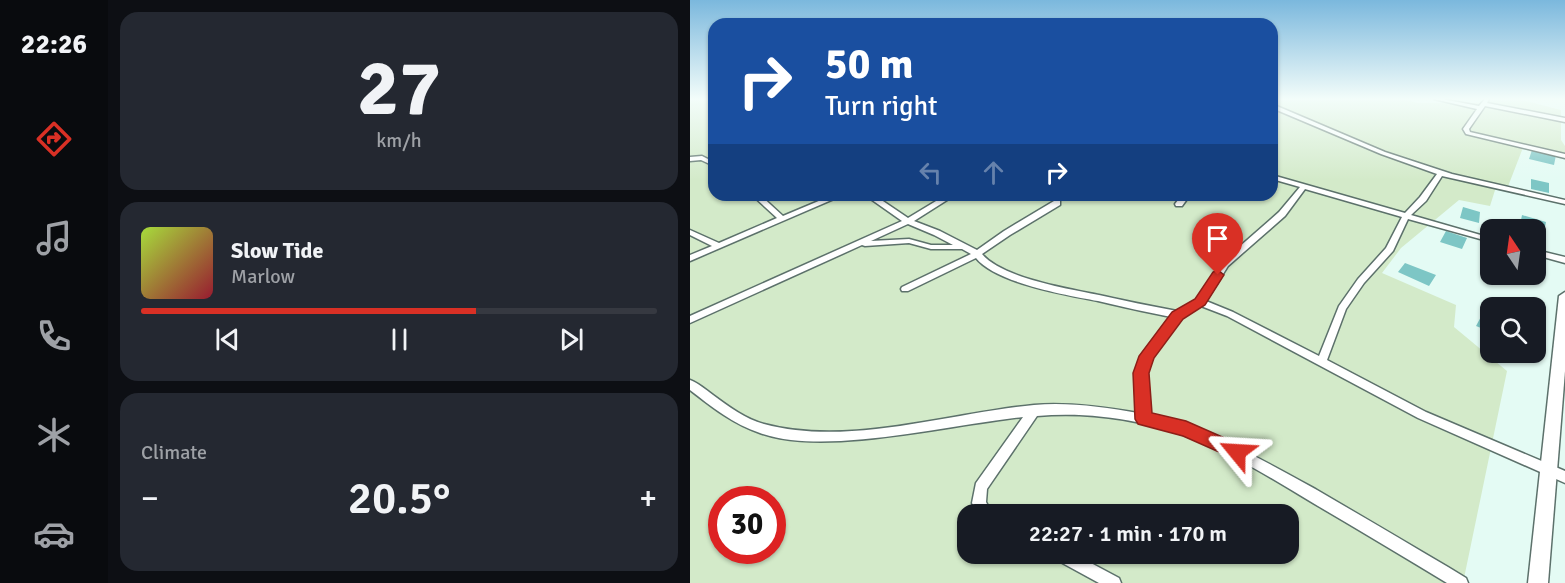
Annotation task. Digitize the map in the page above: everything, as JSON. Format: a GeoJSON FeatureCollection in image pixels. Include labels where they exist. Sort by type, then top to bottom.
{"type":"FeatureCollection","features":[{"type":"Feature","properties":{"kind":"main road"},"geometry":{"type":"LineString","coordinates":[[1538,583],[1565,296]]}},
{"type":"Feature","properties":{"kind":"street"},"geometry":{"type":"LineString","coordinates":[[1320,126],[1383,153],[1470,182],[1565,202]]}},
{"type":"Feature","properties":{"kind":"street"},"geometry":{"type":"LineString","coordinates":[[1468,126],[1466,129],[1468,133],[1565,156]]}},
{"type":"Feature","properties":{"kind":"street"},"geometry":{"type":"LineString","coordinates":[[690,159],[702,158],[708,161]]}},
{"type":"Feature","properties":{"kind":"street"},"geometry":{"type":"LineString","coordinates":[[1321,363],[1342,308],[1361,281],[1390,249],[1406,216],[1423,200],[1441,173]]}},
{"type":"Feature","properties":{"kind":"street"},"geometry":{"type":"LineString","coordinates":[[1278,179],[1480,237]]}},
{"type":"Feature","properties":{"kind":"street"},"geometry":{"type":"LineString","coordinates":[[1144,419],[1142,364],[1178,315],[1200,302],[1225,264],[1282,213],[1304,186]]}},
{"type":"Feature","properties":{"kind":"street"},"geometry":{"type":"LineString","coordinates":[[762,201],[782,219]]}},
{"type":"Feature","properties":{"kind":"street"},"geometry":{"type":"LineString","coordinates":[[690,258],[825,201]]}},
{"type":"Feature","properties":{"kind":"street"},"geometry":{"type":"LineString","coordinates":[[878,201],[907,221],[977,254],[998,270],[1031,283],[1178,315]]}},
{"type":"Feature","properties":{"kind":"street"},"geometry":{"type":"LineString","coordinates":[[690,320],[817,261],[860,244],[941,201]]}},
{"type":"Feature","properties":{"kind":"street"},"geometry":{"type":"LineString","coordinates":[[904,289],[977,254],[1057,203]]}},
{"type":"Feature","properties":{"kind":"street"},"geometry":{"type":"LineString","coordinates":[[690,232],[719,246]]}},
{"type":"Feature","properties":{"kind":"street"},"geometry":{"type":"LineString","coordinates":[[860,244],[909,241],[931,247],[963,247]]}},
{"type":"Feature","properties":{"kind":"street"},"geometry":{"type":"LineString","coordinates":[[1546,255],[1565,260]]}},
{"type":"Feature","properties":{"kind":"street"},"geometry":{"type":"LineString","coordinates":[[1200,302],[1230,314],[1422,415],[1565,477]]}},
{"type":"Feature","properties":{"kind":"street"},"geometry":{"type":"LineString","coordinates":[[690,384],[740,419],[764,429],[808,435],[855,435],[1034,410],[1074,409],[1144,419],[1186,429],[1237,452],[1461,583]]}},
{"type":"Feature","properties":{"kind":"street"},"geometry":{"type":"LineString","coordinates":[[980,504],[981,487],[1034,410]]}},
{"type":"Feature","properties":{"kind":"street"},"geometry":{"type":"LineString","coordinates":[[1079,564],[1114,583]]}},
{"type":"Feature","properties":{"kind":"green space"},"geometry":{"type":"Polygon","coordinates":[[[690,126],[708,126],[708,201],[1278,201],[1278,126],[1561,126],[1561,140],[1565,146],[1565,154],[1524,145],[1507,189],[1496,187],[1490,206],[1459,200],[1401,248],[1382,273],[1456,305],[1454,327],[1480,349],[1480,363],[1497,363],[1507,371],[1463,583],[690,583],[690,126]]]}},
{"type":"Feature","properties":{"kind":"building"},"geometry":{"type":"Polygon","coordinates":[[[1532,150],[1556,155],[1554,165],[1529,159],[1532,150]]]}},
{"type":"Feature","properties":{"kind":"building"},"geometry":{"type":"Polygon","coordinates":[[[1531,179],[1549,183],[1549,193],[1531,189],[1531,179]]]}},
{"type":"Feature","properties":{"kind":"building"},"geometry":{"type":"Polygon","coordinates":[[[1463,207],[1480,212],[1479,223],[1460,218],[1463,207]]]}},
{"type":"Feature","properties":{"kind":"building"},"geometry":{"type":"Polygon","coordinates":[[[1522,215],[1536,219],[1521,219],[1522,215]]]}},
{"type":"Feature","properties":{"kind":"building"},"geometry":{"type":"Polygon","coordinates":[[[1446,231],[1467,238],[1462,249],[1440,242],[1446,231]]]}},
{"type":"Feature","properties":{"kind":"building"},"geometry":{"type":"Polygon","coordinates":[[[1405,263],[1436,275],[1429,286],[1398,272],[1405,263]]]}},
{"type":"Feature","properties":{"kind":"route"},"geometry":{"type":"LineString","coordinates":[[1218,275],[1200,302],[1178,315],[1146,356],[1141,373],[1144,419],[1186,429],[1237,452]]}}]}
